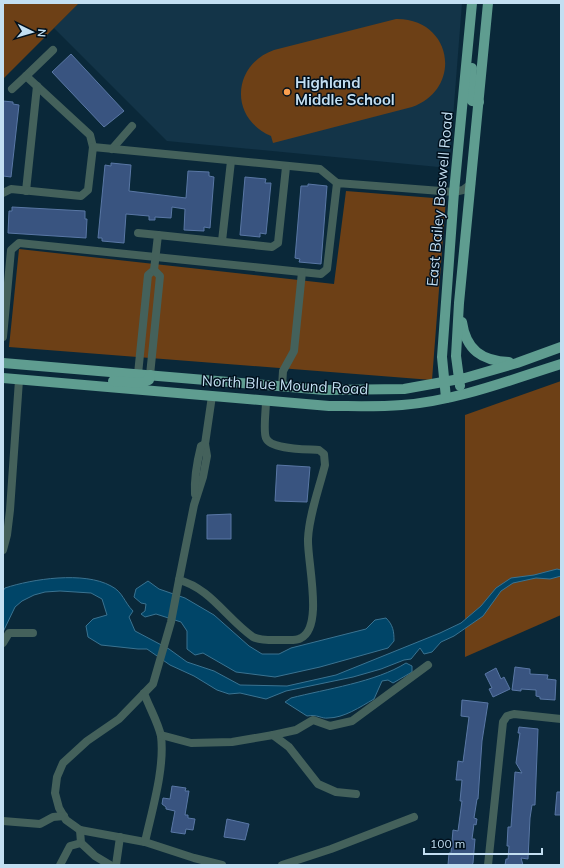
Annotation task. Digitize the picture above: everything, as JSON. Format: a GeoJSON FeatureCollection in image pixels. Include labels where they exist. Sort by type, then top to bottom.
{"type":"FeatureCollection","features":[{"type":"Feature","properties":{"kind":"main road","name":"East Bailey Boswell Road"},"geometry":{"type":"LineString","coordinates":[[446,398],[442,357],[454,192],[472,3]]}},
{"type":"Feature","properties":{"kind":"main road"},"geometry":{"type":"LineString","coordinates":[[482,3],[480,28],[485,39]]}},
{"type":"Feature","properties":{"kind":"main road","name":"East Bailey Boswell Road"},"geometry":{"type":"LineString","coordinates":[[461,394],[456,356],[459,303],[488,3]]}},
{"type":"Feature","properties":{"kind":"main road"},"geometry":{"type":"LineString","coordinates":[[468,40],[473,62],[470,98],[472,101],[479,102]]}},
{"type":"Feature","properties":{"kind":"main road","name":"North Blue Mound Road"},"geometry":{"type":"LineString","coordinates":[[459,303],[463,332],[474,350],[492,361],[517,363]]}},
{"type":"Feature","properties":{"kind":"main road","name":"North Blue Mound Road"},"geometry":{"type":"LineString","coordinates":[[3,363],[325,390],[404,389],[444,383],[517,363],[561,348]]}},
{"type":"Feature","properties":{"kind":"main road","name":"North Blue Mound Road"},"geometry":{"type":"LineString","coordinates":[[3,378],[329,406],[377,406],[403,405],[446,398],[561,364]]}},
{"type":"Feature","properties":{"kind":"main road"},"geometry":{"type":"LineString","coordinates":[[60,383],[79,378],[142,383],[149,380],[150,375]]}},
{"type":"Feature","properties":{"kind":"street"},"geometry":{"type":"LineString","coordinates":[[12,89],[53,50]]}},
{"type":"Feature","properties":{"kind":"street"},"geometry":{"type":"LineString","coordinates":[[3,193],[11,190],[81,196],[88,190],[93,147],[90,135],[26,76]]}},
{"type":"Feature","properties":{"kind":"street"},"geometry":{"type":"LineString","coordinates":[[26,191],[37,86]]}},
{"type":"Feature","properties":{"kind":"street"},"geometry":{"type":"LineString","coordinates":[[112,149],[132,126]]}},
{"type":"Feature","properties":{"kind":"street"},"geometry":{"type":"LineString","coordinates":[[93,147],[320,170],[337,183],[454,192],[463,190],[471,184]]}},
{"type":"Feature","properties":{"kind":"street"},"geometry":{"type":"LineString","coordinates":[[222,241],[231,161]]}},
{"type":"Feature","properties":{"kind":"street"},"geometry":{"type":"LineString","coordinates":[[138,233],[272,247],[278,243],[286,166]]}},
{"type":"Feature","properties":{"kind":"street"},"geometry":{"type":"LineString","coordinates":[[3,337],[4,307],[11,250],[19,243],[321,274],[327,269],[337,183]]}},
{"type":"Feature","properties":{"kind":"street"},"geometry":{"type":"LineString","coordinates":[[138,374],[148,275],[154,270],[158,235]]}},
{"type":"Feature","properties":{"kind":"street"},"geometry":{"type":"LineString","coordinates":[[150,375],[160,276],[154,270]]}},
{"type":"Feature","properties":{"kind":"street"},"geometry":{"type":"LineString","coordinates":[[282,387],[282,371],[294,351],[302,272]]}},
{"type":"Feature","properties":{"kind":"street"},"geometry":{"type":"LineString","coordinates":[[3,550],[8,535],[19,380]]}},
{"type":"Feature","properties":{"kind":"street"},"geometry":{"type":"LineString","coordinates":[[212,396],[205,444],[201,446],[197,460],[194,482],[196,496],[177,595],[160,663],[153,684],[119,719],[86,741],[63,763],[57,777],[55,793],[66,820],[80,830],[145,842],[194,858],[222,865]]}},
{"type":"Feature","properties":{"kind":"street"},"geometry":{"type":"LineString","coordinates":[[179,580],[189,583],[208,596],[254,638],[300,639],[309,632],[312,624],[313,606],[308,539],[324,465],[324,454],[319,450],[279,447],[270,444],[266,438],[266,401]]}},
{"type":"Feature","properties":{"kind":"street"},"geometry":{"type":"LineString","coordinates":[[3,643],[6,631],[33,633]]}},
{"type":"Feature","properties":{"kind":"street"},"geometry":{"type":"LineString","coordinates":[[161,735],[191,743],[232,742],[296,730],[313,720],[330,726],[352,721],[428,665]]}},
{"type":"Feature","properties":{"kind":"street"},"geometry":{"type":"LineString","coordinates":[[144,693],[161,735],[158,781],[145,842]]}},
{"type":"Feature","properties":{"kind":"street"},"geometry":{"type":"LineString","coordinates":[[488,865],[503,722],[507,716],[514,714],[561,719]]}},
{"type":"Feature","properties":{"kind":"street"},"geometry":{"type":"LineString","coordinates":[[273,734],[289,747],[318,784],[336,792],[356,794]]}},
{"type":"Feature","properties":{"kind":"street"},"geometry":{"type":"LineString","coordinates":[[3,821],[40,824],[53,817],[64,816]]}},
{"type":"Feature","properties":{"kind":"street"},"geometry":{"type":"LineString","coordinates":[[282,865],[331,850],[414,817]]}},
{"type":"Feature","properties":{"kind":"street"},"geometry":{"type":"LineString","coordinates":[[80,830],[81,843],[94,856],[110,865]]}},
{"type":"Feature","properties":{"kind":"street"},"geometry":{"type":"LineString","coordinates":[[116,865],[120,837]]}},
{"type":"Feature","properties":{"kind":"street"},"geometry":{"type":"LineString","coordinates":[[60,865],[70,846],[81,843]]}},
{"type":"Feature","properties":{"kind":"shaded area"},"geometry":{"type":"Polygon","coordinates":[[[3,3],[79,3],[3,79],[3,3]]]}},
{"type":"Feature","properties":{"kind":"shaded area","name":"Highland Middle School"},"geometry":{"type":"Polygon","coordinates":[[[79,3],[462,3],[449,168],[167,141],[54,28],[79,3]]]}},
{"type":"Feature","properties":{"kind":"shaded area"},"geometry":{"type":"Polygon","coordinates":[[[396,19],[415,22],[429,30],[439,41],[444,56],[445,71],[439,85],[429,98],[412,107],[273,143],[271,136],[257,128],[248,117],[242,105],[241,92],[244,79],[250,67],[260,57],[274,50],[396,19]]]}},
{"type":"Feature","properties":{"kind":"shaded area"},"geometry":{"type":"Polygon","coordinates":[[[346,191],[446,199],[432,380],[9,347],[19,249],[334,284],[346,191]]]}},
{"type":"Feature","properties":{"kind":"shaded area"},"geometry":{"type":"Polygon","coordinates":[[[561,381],[561,615],[465,657],[465,415],[561,381]]]}},
{"type":"Feature","properties":{"kind":"shaded area"},"geometry":{"type":"Polygon","coordinates":[[[557,569],[561,570],[561,576],[550,579],[536,578],[513,583],[501,591],[483,616],[454,636],[441,642],[432,652],[424,654],[420,648],[411,659],[404,660],[381,669],[353,677],[286,691],[266,699],[240,693],[229,694],[217,690],[194,676],[170,665],[147,649],[101,645],[88,637],[86,626],[93,619],[107,615],[102,599],[91,593],[60,591],[45,592],[34,595],[22,601],[15,607],[3,632],[3,591],[5,588],[43,579],[73,578],[100,581],[115,588],[133,611],[129,617],[135,631],[169,649],[187,662],[214,671],[240,685],[287,686],[336,675],[440,633],[461,623],[481,606],[496,588],[511,578],[534,575],[557,569]]]}},
{"type":"Feature","properties":{"kind":"shaded area"},"geometry":{"type":"Polygon","coordinates":[[[148,581],[159,589],[185,598],[214,615],[249,646],[262,654],[279,654],[291,648],[366,629],[375,620],[386,618],[393,628],[394,641],[388,648],[320,667],[275,677],[236,672],[203,653],[195,655],[187,649],[187,631],[181,622],[156,614],[145,617],[141,614],[145,611],[146,604],[141,603],[134,597],[136,589],[148,581]]]}},
{"type":"Feature","properties":{"kind":"shaded area"},"geometry":{"type":"Polygon","coordinates":[[[406,663],[412,666],[412,672],[393,683],[388,680],[382,681],[374,699],[352,712],[334,718],[307,716],[285,702],[291,698],[366,680],[394,670],[406,663]]]}},
{"type":"Feature","properties":{"kind":"building"},"geometry":{"type":"Polygon","coordinates":[[[71,54],[124,111],[104,127],[52,72],[71,54]]]}},
{"type":"Feature","properties":{"kind":"building"},"geometry":{"type":"Polygon","coordinates":[[[3,101],[13,102],[13,104],[19,105],[11,177],[3,176],[3,101]]]}},
{"type":"Feature","properties":{"kind":"building"},"geometry":{"type":"Polygon","coordinates":[[[111,163],[131,165],[129,191],[186,198],[188,171],[209,172],[209,176],[214,177],[210,228],[204,227],[204,231],[184,230],[185,209],[172,207],[171,218],[155,217],[155,220],[149,220],[149,216],[126,214],[124,243],[102,241],[102,238],[98,238],[105,165],[111,166],[111,163]]]}},
{"type":"Feature","properties":{"kind":"building"},"geometry":{"type":"Polygon","coordinates":[[[245,177],[266,179],[265,183],[271,183],[266,234],[260,233],[260,237],[240,235],[245,177]]]}},
{"type":"Feature","properties":{"kind":"building"},"geometry":{"type":"Polygon","coordinates":[[[308,184],[327,186],[321,264],[299,262],[300,259],[295,258],[301,186],[308,186],[308,184]]]}},
{"type":"Feature","properties":{"kind":"building"},"geometry":{"type":"Polygon","coordinates":[[[12,207],[85,211],[85,219],[87,219],[86,238],[8,233],[9,211],[12,211],[12,207]]]}},
{"type":"Feature","properties":{"kind":"building"},"geometry":{"type":"Polygon","coordinates":[[[277,465],[310,467],[307,502],[275,501],[277,465]]]}},
{"type":"Feature","properties":{"kind":"building"},"geometry":{"type":"Polygon","coordinates":[[[231,514],[231,539],[207,539],[207,515],[231,514]]]}},
{"type":"Feature","properties":{"kind":"building"},"geometry":{"type":"Polygon","coordinates":[[[515,667],[530,669],[530,674],[548,675],[547,679],[556,680],[555,700],[540,699],[540,697],[536,696],[536,690],[512,690],[515,667]]]}},
{"type":"Feature","properties":{"kind":"building"},"geometry":{"type":"Polygon","coordinates":[[[496,668],[501,679],[504,677],[510,689],[493,697],[489,689],[492,688],[485,674],[496,668]]]}},
{"type":"Feature","properties":{"kind":"building"},"geometry":{"type":"Polygon","coordinates":[[[462,700],[488,703],[482,741],[478,799],[474,818],[477,819],[476,825],[474,824],[472,839],[475,839],[473,863],[472,865],[448,865],[449,853],[451,853],[453,830],[458,831],[462,801],[460,801],[462,780],[456,780],[458,761],[463,762],[469,717],[461,716],[462,700]]]}},
{"type":"Feature","properties":{"kind":"building"},"geometry":{"type":"Polygon","coordinates":[[[519,727],[538,729],[535,805],[532,805],[530,818],[528,859],[521,858],[523,865],[505,865],[506,859],[508,859],[508,827],[511,827],[515,772],[522,773],[516,763],[520,733],[518,733],[519,727]]]}},
{"type":"Feature","properties":{"kind":"building"},"geometry":{"type":"Polygon","coordinates":[[[172,786],[186,788],[185,791],[189,791],[185,815],[188,815],[188,818],[195,819],[193,830],[186,829],[185,834],[171,832],[175,811],[166,809],[166,807],[162,804],[163,798],[170,799],[172,786]]]}},
{"type":"Feature","properties":{"kind":"building"},"geometry":{"type":"Polygon","coordinates":[[[557,792],[561,792],[561,815],[555,815],[557,792]]]}},
{"type":"Feature","properties":{"kind":"building"},"geometry":{"type":"Polygon","coordinates":[[[227,819],[249,824],[245,840],[224,837],[227,819]]]}},
{"type":"Feature","properties":{"kind":"place","name":"Highland Middle School"},"geometry":{"type":"Point","coordinates":[287,92]}}]}
